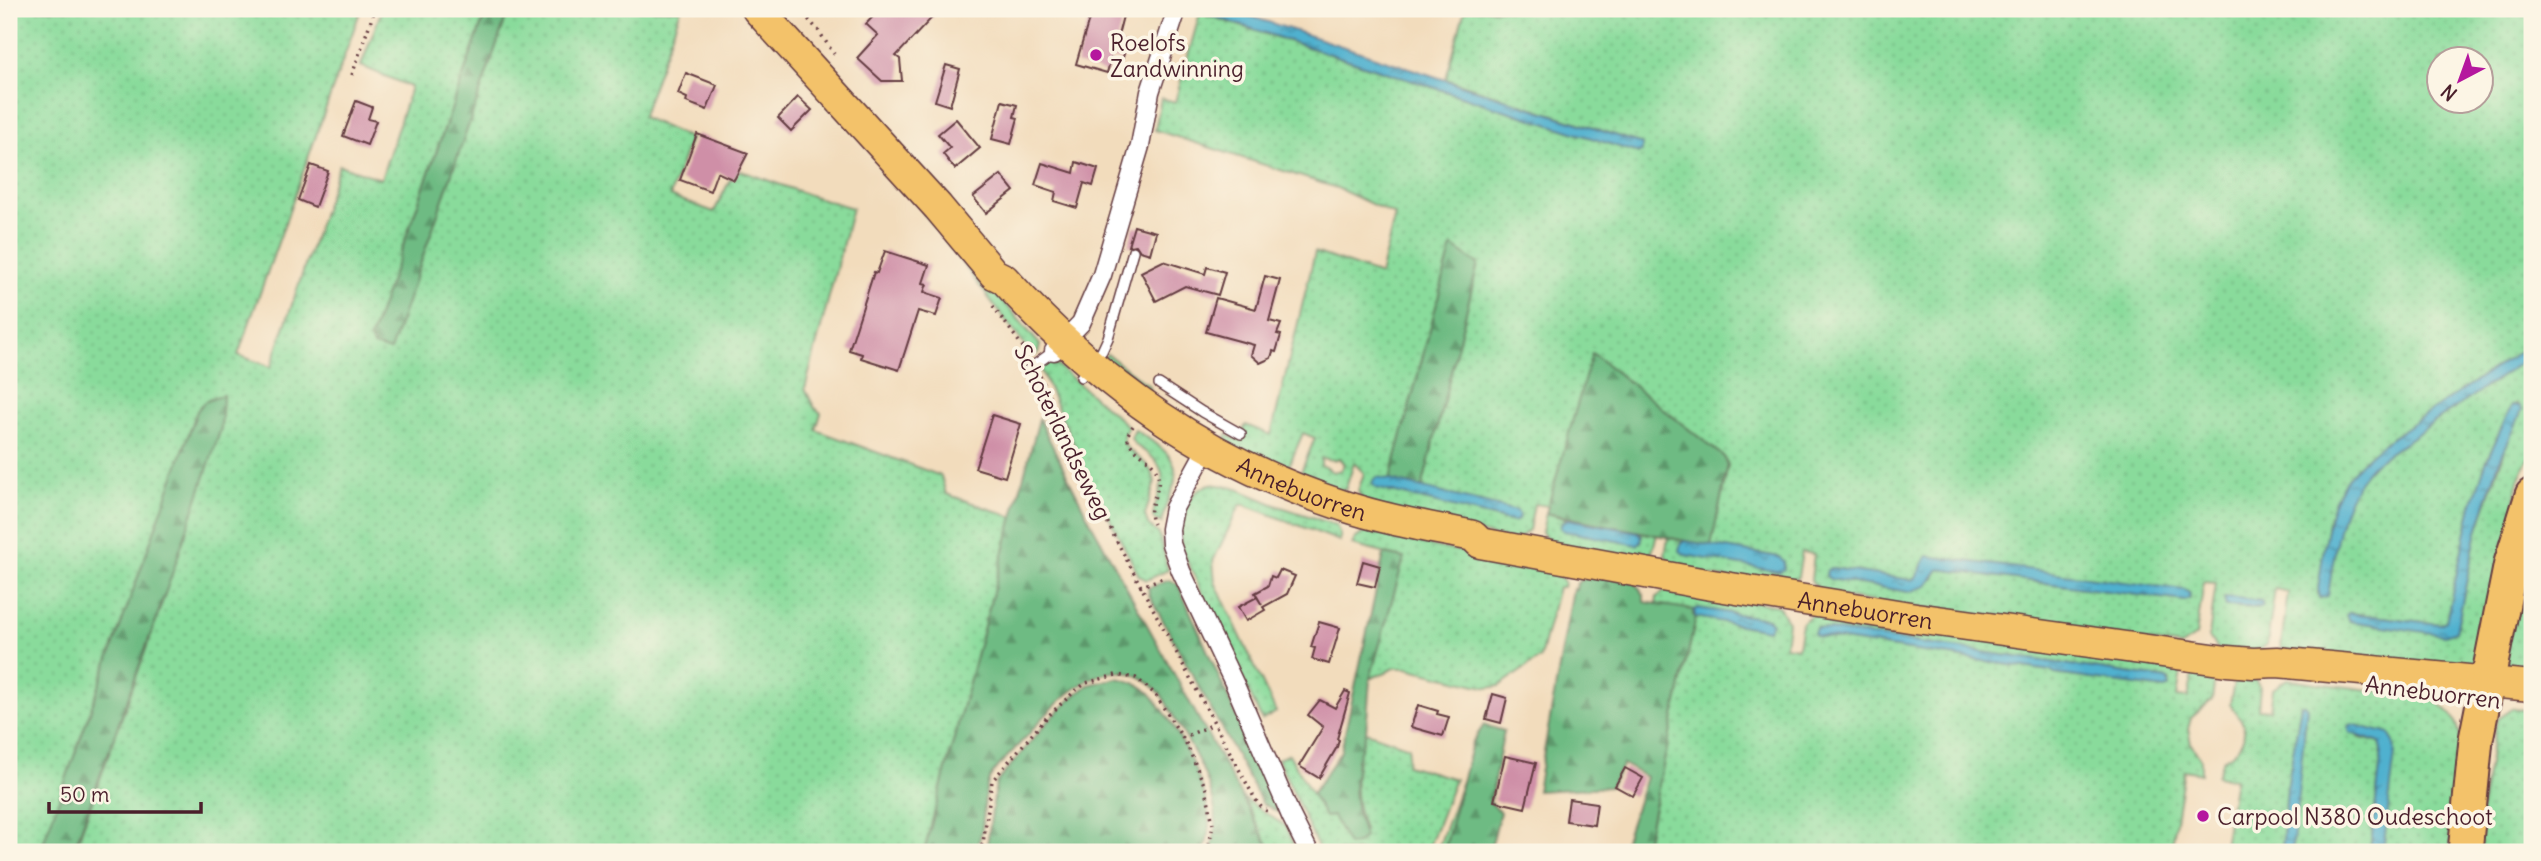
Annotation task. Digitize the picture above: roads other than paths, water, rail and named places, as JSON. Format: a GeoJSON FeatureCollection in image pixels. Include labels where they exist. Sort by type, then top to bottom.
{"type":"FeatureCollection","features":[{"type":"Feature","properties":{"kind":"highway"},"geometry":{"type":"LineString","coordinates":[[2465,852],[2476,739],[2511,563],[2532,495]]}},
{"type":"Feature","properties":{"kind":"main road","name":"Schoterlandseweg"},"geometry":{"type":"LineString","coordinates":[[757,9],[938,207],[994,274],[1004,279],[1045,356],[1172,409],[1214,441]]}},
{"type":"Feature","properties":{"kind":"main road","name":"Schoterlandseweg"},"geometry":{"type":"LineString","coordinates":[[1086,371],[1135,423],[1214,441]]}},
{"type":"Feature","properties":{"kind":"main road","name":"Annebuorren"},"geometry":{"type":"LineString","coordinates":[[1214,441],[1256,472],[1344,506],[1473,536],[1480,543],[1903,616],[2253,663],[2277,672],[2486,691],[2532,704]]}},
{"type":"Feature","properties":{"kind":"main road","name":"Annebuorren"},"geometry":{"type":"LineString","coordinates":[[2486,691],[2532,686]]}},
{"type":"Feature","properties":{"kind":"street","name":"Schoterlandseweg"},"geometry":{"type":"LineString","coordinates":[[1045,356],[1084,317],[1102,275],[1140,146],[1150,92],[1177,9]]}},
{"type":"Feature","properties":{"kind":"street"},"geometry":{"type":"LineString","coordinates":[[1214,441],[1177,502],[1170,529],[1174,552],[1309,852]]}},
{"type":"Feature","properties":{"kind":"lane"},"geometry":{"type":"LineString","coordinates":[[1086,371],[1102,351],[1108,338],[1133,251]]}},
{"type":"Feature","properties":{"kind":"lane","name":"Schoterlandseweg"},"geometry":{"type":"LineString","coordinates":[[1159,384],[1172,409]]}},
{"type":"Feature","properties":{"kind":"lane","name":"Schoterlandseweg"},"geometry":{"type":"LineString","coordinates":[[1214,441],[1241,434]]}},
{"type":"Feature","properties":{"kind":"water"},"geometry":{"type":"Polygon","coordinates":[[[1205,9],[1228,9],[1639,143],[1642,145],[1642,152],[1638,153],[1209,15],[1205,9]]]}},
{"type":"Feature","properties":{"kind":"water"},"geometry":{"type":"Polygon","coordinates":[[[2532,343],[2532,355],[2376,462],[2363,476],[2353,492],[2340,524],[2328,596],[2320,598],[2318,589],[2328,524],[2340,490],[2350,475],[2385,442],[2532,343]]]}},
{"type":"Feature","properties":{"kind":"water"},"geometry":{"type":"Polygon","coordinates":[[[2512,405],[2520,406],[2522,411],[2499,462],[2477,531],[2456,631],[2445,635],[2349,621],[2346,615],[2349,613],[2440,624],[2446,621],[2472,505],[2486,462],[2512,405]]]}},
{"type":"Feature","properties":{"kind":"water"},"geometry":{"type":"Polygon","coordinates":[[[1378,477],[1517,511],[1518,520],[1513,522],[1376,488],[1372,484],[1378,477]]]}},
{"type":"Feature","properties":{"kind":"water"},"geometry":{"type":"Polygon","coordinates":[[[1568,519],[1638,532],[1642,536],[1641,542],[1637,545],[1564,531],[1560,528],[1562,522],[1568,519]]]}},
{"type":"Feature","properties":{"kind":"water"},"geometry":{"type":"Polygon","coordinates":[[[1685,541],[1779,557],[1784,561],[1784,569],[1780,572],[1685,555],[1679,550],[1681,543],[1685,541]]]}},
{"type":"Feature","properties":{"kind":"water"},"geometry":{"type":"Polygon","coordinates":[[[1927,556],[2185,590],[2190,594],[2189,599],[2184,601],[1939,569],[1927,586],[1909,592],[1830,579],[1826,576],[1827,570],[1832,568],[1911,580],[1916,578],[1927,556]]]}},
{"type":"Feature","properties":{"kind":"water"},"geometry":{"type":"Polygon","coordinates":[[[2229,597],[2261,601],[2263,606],[2226,606],[2224,599],[2229,597]]]}},
{"type":"Feature","properties":{"kind":"water"},"geometry":{"type":"Polygon","coordinates":[[[1698,608],[1768,619],[1772,623],[1768,630],[1695,617],[1694,610],[1698,608]]]}},
{"type":"Feature","properties":{"kind":"water"},"geometry":{"type":"Polygon","coordinates":[[[1816,628],[2168,679],[2169,687],[2165,689],[2055,674],[2050,671],[1816,636],[1816,628]]]}},
{"type":"Feature","properties":{"kind":"water"},"geometry":{"type":"Polygon","coordinates":[[[2301,704],[2305,704],[2307,708],[2292,852],[2282,852],[2287,789],[2301,704]]]}},
{"type":"Feature","properties":{"kind":"water"},"geometry":{"type":"Polygon","coordinates":[[[2352,724],[2389,734],[2394,742],[2383,852],[2370,852],[2382,750],[2380,743],[2350,733],[2348,727],[2352,724]]]}},
{"type":"Feature","properties":{"kind":"place","name":"Roelofs Zandwinning"},"geometry":{"type":"Point","coordinates":[1096,55]}},
{"type":"Feature","properties":{"kind":"place","name":"Carpool N380 Oudeschoot"},"geometry":{"type":"Point","coordinates":[2203,816]}}]}
